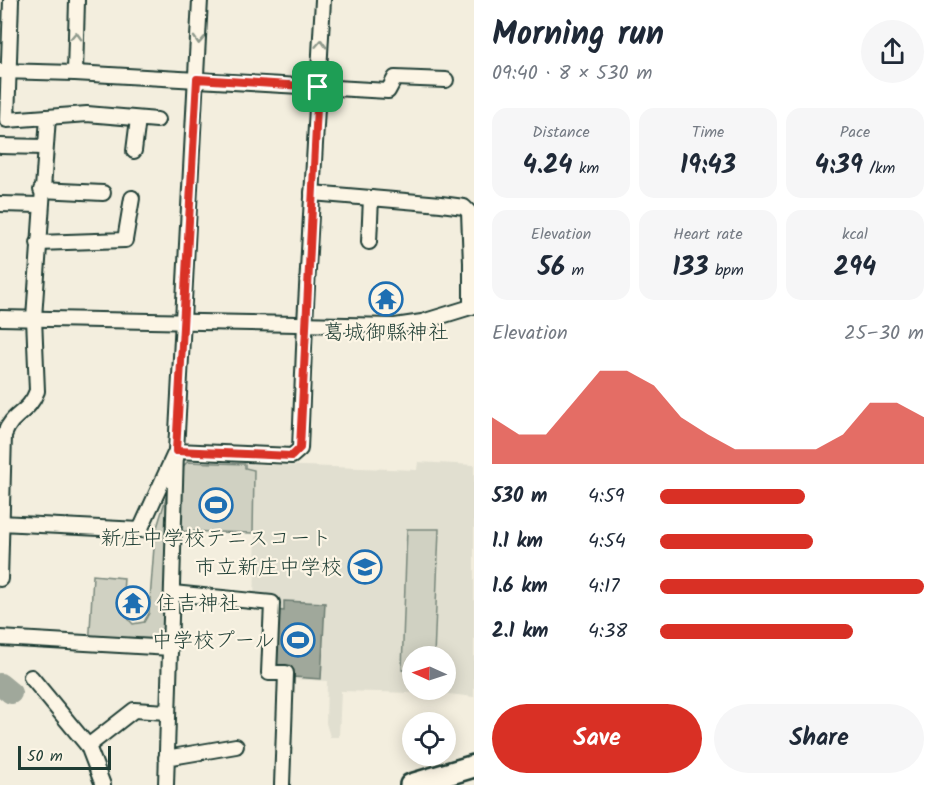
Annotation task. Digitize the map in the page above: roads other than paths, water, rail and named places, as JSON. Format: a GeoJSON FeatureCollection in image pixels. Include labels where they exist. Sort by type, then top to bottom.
{"type":"FeatureCollection","features":[{"type":"Feature","properties":{"kind":"main road"},"geometry":{"type":"LineString","coordinates":[[411,785],[474,766]]}},
{"type":"Feature","properties":{"kind":"street"},"geometry":{"type":"LineString","coordinates":[[11,0],[4,71],[7,120],[87,114],[157,120]]}},
{"type":"Feature","properties":{"kind":"street"},"geometry":{"type":"LineString","coordinates":[[75,73],[77,0]]}},
{"type":"Feature","properties":{"kind":"street"},"geometry":{"type":"LineString","coordinates":[[166,785],[176,451],[200,0]]}},
{"type":"Feature","properties":{"kind":"street"},"geometry":{"type":"LineString","coordinates":[[176,451],[292,456],[300,448],[323,0]]}},
{"type":"Feature","properties":{"kind":"street"},"geometry":{"type":"LineString","coordinates":[[4,71],[197,79],[388,91],[395,78],[446,80]]}},
{"type":"Feature","properties":{"kind":"street"},"geometry":{"type":"LineString","coordinates":[[0,579],[4,435],[15,416],[27,409],[33,401],[37,391],[34,318],[41,190],[48,117]]}},
{"type":"Feature","properties":{"kind":"street"},"geometry":{"type":"LineString","coordinates":[[134,151],[138,119]]}},
{"type":"Feature","properties":{"kind":"street"},"geometry":{"type":"LineString","coordinates":[[0,146],[45,147]]}},
{"type":"Feature","properties":{"kind":"street"},"geometry":{"type":"LineString","coordinates":[[41,190],[103,193]]}},
{"type":"Feature","properties":{"kind":"street"},"geometry":{"type":"LineString","coordinates":[[0,318],[395,326],[422,322],[473,307],[469,212],[464,207],[312,193]]}},
{"type":"Feature","properties":{"kind":"street"},"geometry":{"type":"LineString","coordinates":[[38,243],[125,240],[132,198]]}},
{"type":"Feature","properties":{"kind":"street"},"geometry":{"type":"LineString","coordinates":[[369,242],[371,198]]}},
{"type":"Feature","properties":{"kind":"street"},"geometry":{"type":"LineString","coordinates":[[0,204],[40,205]]}},
{"type":"Feature","properties":{"kind":"street"},"geometry":{"type":"LineString","coordinates":[[0,523],[140,530],[176,451]]}},
{"type":"Feature","properties":{"kind":"street"},"geometry":{"type":"LineString","coordinates":[[173,593],[272,603],[269,673],[286,673],[282,785]]}},
{"type":"Feature","properties":{"kind":"street"},"geometry":{"type":"LineString","coordinates":[[0,638],[171,648]]}},
{"type":"Feature","properties":{"kind":"street"},"geometry":{"type":"LineString","coordinates":[[32,677],[88,746],[103,785]]}},
{"type":"Feature","properties":{"kind":"street"},"geometry":{"type":"LineString","coordinates":[[88,746],[134,710],[167,712]]}},
{"type":"Feature","properties":{"kind":"street"},"geometry":{"type":"LineString","coordinates":[[166,758],[236,746]]}},
{"type":"Feature","properties":{"kind":"waterway"},"geometry":{"type":"LineString","coordinates":[[0,684],[11,693]]}},
{"type":"Feature","properties":{"kind":"place","name":"葛城御縣神社"},"geometry":{"type":"Point","coordinates":[386,299]}},
{"type":"Feature","properties":{"kind":"place","name":"新庄中学校テニスコート"},"geometry":{"type":"Point","coordinates":[216,505]}},
{"type":"Feature","properties":{"kind":"place","name":"市立新庄中学校"},"geometry":{"type":"Point","coordinates":[365,567]}},
{"type":"Feature","properties":{"kind":"place","name":"住吉神社"},"geometry":{"type":"Point","coordinates":[133,603]}},
{"type":"Feature","properties":{"kind":"place","name":"中学校プール"},"geometry":{"type":"Point","coordinates":[298,640]}}]}
